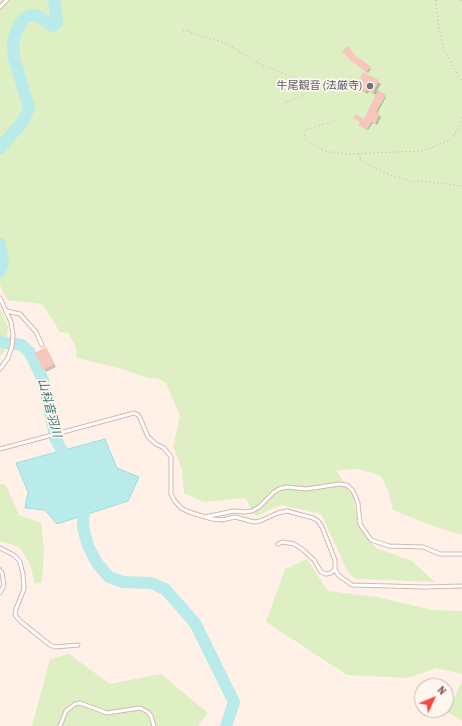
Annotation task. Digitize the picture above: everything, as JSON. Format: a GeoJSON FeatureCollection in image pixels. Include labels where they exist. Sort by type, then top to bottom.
{"type":"FeatureCollection","features":[{"type":"Feature","properties":{"kind":"lane"},"geometry":{"type":"LineString","coordinates":[[0,7],[7,0]]}},
{"type":"Feature","properties":{"kind":"lane"},"geometry":{"type":"LineString","coordinates":[[0,298],[12,322],[13,335],[12,346],[8,358],[0,368]]}},
{"type":"Feature","properties":{"kind":"lane"},"geometry":{"type":"LineString","coordinates":[[6,311],[20,314],[36,332],[42,346]]}},
{"type":"Feature","properties":{"kind":"lane"},"geometry":{"type":"LineString","coordinates":[[0,449],[134,413],[140,418],[148,437],[156,444],[164,448],[170,457],[171,494],[181,508],[205,517],[222,520],[235,518],[254,522],[286,511],[313,518],[322,526],[335,560],[335,569],[338,575],[352,585],[426,587],[462,586]]}},
{"type":"Feature","properties":{"kind":"lane"},"geometry":{"type":"LineString","coordinates":[[205,517],[234,511],[252,511],[259,507],[274,492],[286,487],[307,489],[339,484],[347,486],[353,491],[358,504],[360,524],[371,540],[389,546],[423,547],[440,554],[462,554]]}},
{"type":"Feature","properties":{"kind":"lane"},"geometry":{"type":"LineString","coordinates":[[278,544],[282,542],[294,544],[302,549],[314,560],[321,572],[326,574],[331,573],[335,569]]}},
{"type":"Feature","properties":{"kind":"lane"},"geometry":{"type":"LineString","coordinates":[[0,548],[12,554],[20,562],[23,574],[24,589],[15,615],[20,621],[50,645],[55,647],[78,645]]}},
{"type":"Feature","properties":{"kind":"lane"},"geometry":{"type":"LineString","coordinates":[[0,570],[4,585],[0,593]]}},
{"type":"Feature","properties":{"kind":"lane"},"geometry":{"type":"LineString","coordinates":[[60,726],[66,711],[75,704],[80,703],[107,713],[140,708],[148,712],[154,726]]}},
{"type":"Feature","properties":{"kind":"path"},"geometry":{"type":"LineString","coordinates":[[436,0],[440,33],[444,50],[462,82]]}},
{"type":"Feature","properties":{"kind":"path"},"geometry":{"type":"LineString","coordinates":[[183,30],[225,43],[258,63],[307,83],[310,90],[304,95],[284,103]]}},
{"type":"Feature","properties":{"kind":"path"},"geometry":{"type":"LineString","coordinates":[[334,121],[305,130],[305,138],[313,145],[325,151],[345,154],[359,154],[422,151],[435,147],[451,140],[459,127],[462,116]]}},
{"type":"Feature","properties":{"kind":"path"},"geometry":{"type":"LineString","coordinates":[[359,154],[361,160],[376,169],[396,177],[414,182],[421,180],[462,186]]}},
{"type":"Feature","properties":{"kind":"green space"},"geometry":{"type":"Polygon","coordinates":[[[0,0],[462,0],[462,535],[433,526],[393,510],[389,493],[381,476],[358,469],[336,470],[353,497],[359,528],[376,548],[412,561],[435,582],[357,579],[349,574],[321,514],[281,505],[256,516],[245,498],[204,502],[184,493],[182,469],[173,447],[180,416],[166,383],[159,379],[145,377],[119,368],[77,358],[75,345],[68,333],[60,332],[42,304],[7,300],[0,285],[0,0]]]}},
{"type":"Feature","properties":{"kind":"green space"},"geometry":{"type":"Polygon","coordinates":[[[0,308],[8,327],[5,351],[0,356],[0,308]]]}},
{"type":"Feature","properties":{"kind":"green space"},"geometry":{"type":"Polygon","coordinates":[[[0,484],[6,485],[19,515],[41,523],[44,549],[42,582],[35,584],[30,564],[21,549],[11,544],[1,542],[0,540],[0,484]]]}},
{"type":"Feature","properties":{"kind":"green space"},"geometry":{"type":"Polygon","coordinates":[[[307,559],[328,591],[377,597],[432,610],[462,611],[462,674],[436,668],[408,678],[347,675],[266,622],[285,569],[307,559]]]}},
{"type":"Feature","properties":{"kind":"green space"},"geometry":{"type":"Polygon","coordinates":[[[69,654],[110,684],[161,674],[208,713],[198,726],[32,726],[50,659],[69,654]]]}},
{"type":"Feature","properties":{"kind":"green space"},"geometry":{"type":"Polygon","coordinates":[[[462,681],[462,721],[454,716],[454,699],[462,681]]]}},
{"type":"Feature","properties":{"kind":"water"},"geometry":{"type":"Polygon","coordinates":[[[105,439],[117,468],[139,477],[128,501],[57,524],[45,510],[25,508],[28,492],[16,463],[105,439]]]}},
{"type":"Feature","properties":{"kind":"building"},"geometry":{"type":"Polygon","coordinates":[[[348,46],[358,59],[359,58],[371,67],[366,72],[352,62],[342,51],[348,46]]]}},
{"type":"Feature","properties":{"kind":"building"},"geometry":{"type":"Polygon","coordinates":[[[363,72],[379,80],[373,93],[367,90],[365,92],[359,89],[360,86],[356,84],[363,72]]]}},
{"type":"Feature","properties":{"kind":"building"},"geometry":{"type":"Polygon","coordinates":[[[378,90],[386,95],[376,112],[380,114],[375,124],[371,122],[367,130],[358,125],[360,122],[353,118],[356,114],[364,119],[378,90]]]}},
{"type":"Feature","properties":{"kind":"building"},"geometry":{"type":"Polygon","coordinates":[[[46,347],[55,364],[43,370],[35,353],[46,347]]]}},
{"type":"Feature","properties":{"kind":"waterway","name":"山科音羽川"},"geometry":{"type":"LineString","coordinates":[[0,148],[23,121],[29,108],[14,57],[13,43],[17,29],[24,18],[36,15],[53,26],[56,24],[57,19],[54,0]]}},
{"type":"Feature","properties":{"kind":"waterway","name":"山科音羽川"},"geometry":{"type":"LineString","coordinates":[[0,244],[3,263],[0,271]]}},
{"type":"Feature","properties":{"kind":"waterway","name":"山科音羽川"},"geometry":{"type":"LineString","coordinates":[[0,342],[22,345],[30,353],[43,380],[56,440],[64,454],[72,463]]}},
{"type":"Feature","properties":{"kind":"waterway","name":"山科音羽川"},"geometry":{"type":"LineString","coordinates":[[84,501],[83,527],[88,546],[97,563],[109,577],[123,582],[151,583],[165,589],[195,623],[234,702],[226,726]]}},
{"type":"Feature","properties":{"kind":"place","name":"牛尾観音 (法厳寺)"},"geometry":{"type":"Point","coordinates":[370,86]}}]}
